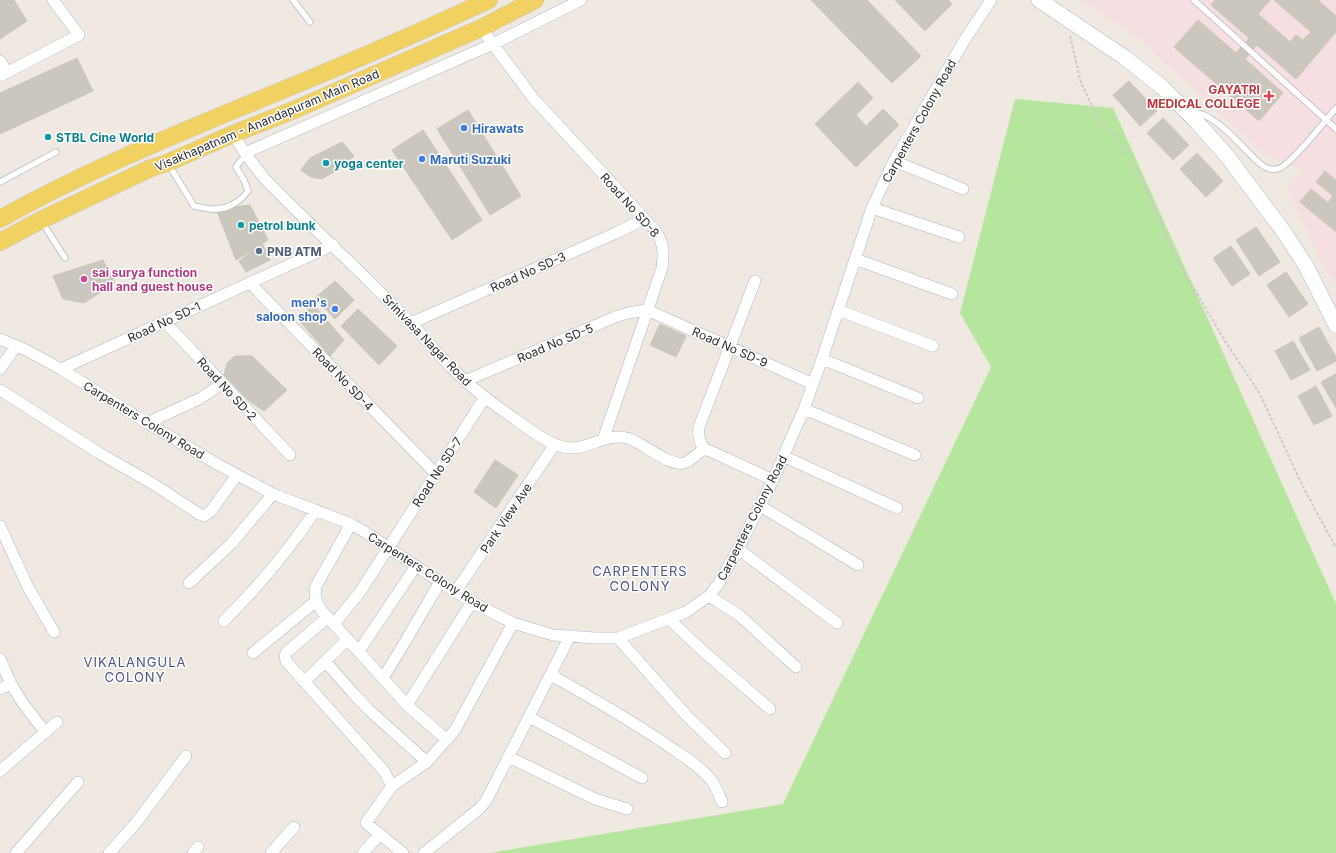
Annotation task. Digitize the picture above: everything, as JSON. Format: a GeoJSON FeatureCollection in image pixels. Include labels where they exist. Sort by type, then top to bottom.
{"type":"FeatureCollection","features":[{"type":"Feature","properties":{"kind":"main road","name":"Visakhapatnam - Anandapuram Main Road"},"geometry":{"type":"LineString","coordinates":[[0,219],[30,202],[143,148],[281,91],[490,0]]}},
{"type":"Feature","properties":{"kind":"main road","name":"Visakhapatnam - Anandapuram Main Road"},"geometry":{"type":"LineString","coordinates":[[0,242],[41,220],[151,168],[167,163],[233,134],[301,107],[481,28],[535,0]]}},
{"type":"Feature","properties":{"kind":"street"},"geometry":{"type":"LineString","coordinates":[[0,61],[4,74],[79,35],[53,0]]}},
{"type":"Feature","properties":{"kind":"street"},"geometry":{"type":"LineString","coordinates":[[246,154],[493,44],[581,0]]}},
{"type":"Feature","properties":{"kind":"street","name":"Carpenters Colony Road"},"geometry":{"type":"LineString","coordinates":[[0,339],[61,369],[147,423],[273,494],[351,524],[389,547],[472,602],[513,622],[553,635],[618,638],[686,612],[709,596],[719,583],[773,480],[804,409],[872,208],[894,161],[964,41],[991,0]]}},
{"type":"Feature","properties":{"kind":"street"},"geometry":{"type":"LineString","coordinates":[[1039,0],[1124,57],[1162,87],[1185,110],[1227,156],[1284,232],[1306,266],[1336,325]]}},
{"type":"Feature","properties":{"kind":"street","name":"Road No SD-8"},"geometry":{"type":"LineString","coordinates":[[481,28],[533,98],[656,231],[663,246],[664,256],[662,268],[603,440]]}},
{"type":"Feature","properties":{"kind":"street","name":"Srinivasa Nagar Road"},"geometry":{"type":"LineString","coordinates":[[233,134],[264,178],[411,323],[465,381],[520,424],[555,444],[568,448],[582,447],[615,437],[627,438],[653,451],[669,462],[678,464],[686,462],[704,449]]}},
{"type":"Feature","properties":{"kind":"street"},"geometry":{"type":"LineString","coordinates":[[894,161],[963,189]]}},
{"type":"Feature","properties":{"kind":"street"},"geometry":{"type":"LineString","coordinates":[[872,208],[959,237]]}},
{"type":"Feature","properties":{"kind":"street","name":"Road No SD-3"},"geometry":{"type":"LineString","coordinates":[[411,323],[616,233],[644,219]]}},
{"type":"Feature","properties":{"kind":"street","name":"Road No SD-1"},"geometry":{"type":"LineString","coordinates":[[61,369],[333,245]]}},
{"type":"Feature","properties":{"kind":"street"},"geometry":{"type":"LineString","coordinates":[[855,259],[952,294]]}},
{"type":"Feature","properties":{"kind":"street"},"geometry":{"type":"LineString","coordinates":[[755,280],[731,347],[699,427],[698,435],[699,441],[704,449],[710,450],[773,480]]}},
{"type":"Feature","properties":{"kind":"street","name":"Road No SD-4"},"geometry":{"type":"LineString","coordinates":[[250,283],[436,474]]}},
{"type":"Feature","properties":{"kind":"street","name":"Road No SD-9"},"geometry":{"type":"LineString","coordinates":[[648,310],[813,384]]}},
{"type":"Feature","properties":{"kind":"street","name":"Road No SD-5"},"geometry":{"type":"LineString","coordinates":[[465,381],[615,317],[628,313],[648,310]]}},
{"type":"Feature","properties":{"kind":"street"},"geometry":{"type":"LineString","coordinates":[[838,310],[933,346]]}},
{"type":"Feature","properties":{"kind":"street","name":"Road No SD-2"},"geometry":{"type":"LineString","coordinates":[[165,322],[290,456]]}},
{"type":"Feature","properties":{"kind":"street"},"geometry":{"type":"LineString","coordinates":[[0,369],[16,346]]}},
{"type":"Feature","properties":{"kind":"street"},"geometry":{"type":"LineString","coordinates":[[822,359],[918,398]]}},
{"type":"Feature","properties":{"kind":"street"},"geometry":{"type":"LineString","coordinates":[[147,423],[199,399],[222,384]]}},
{"type":"Feature","properties":{"kind":"street"},"geometry":{"type":"LineString","coordinates":[[0,390],[99,453],[155,485],[204,516],[211,512],[237,475]]}},
{"type":"Feature","properties":{"kind":"street","name":"Road No SD-7"},"geometry":{"type":"LineString","coordinates":[[304,682],[289,665],[285,656],[287,652],[331,621],[360,592],[485,397]]}},
{"type":"Feature","properties":{"kind":"street"},"geometry":{"type":"LineString","coordinates":[[804,409],[914,455]]}},
{"type":"Feature","properties":{"kind":"street","name":"Park View Ave"},"geometry":{"type":"LineString","coordinates":[[456,591],[555,444]]}},
{"type":"Feature","properties":{"kind":"street"},"geometry":{"type":"LineString","coordinates":[[784,456],[897,508]]}},
{"type":"Feature","properties":{"kind":"street"},"geometry":{"type":"LineString","coordinates":[[189,583],[231,544],[273,494]]}},
{"type":"Feature","properties":{"kind":"street"},"geometry":{"type":"LineString","coordinates":[[760,506],[858,565]]}},
{"type":"Feature","properties":{"kind":"street"},"geometry":{"type":"LineString","coordinates":[[224,621],[251,594],[279,561],[316,510]]}},
{"type":"Feature","properties":{"kind":"street"},"geometry":{"type":"LineString","coordinates":[[351,524],[316,586],[316,601],[331,621],[407,705],[447,740]]}},
{"type":"Feature","properties":{"kind":"street"},"geometry":{"type":"LineString","coordinates":[[0,526],[28,586],[54,632]]}},
{"type":"Feature","properties":{"kind":"street"},"geometry":{"type":"LineString","coordinates":[[738,549],[837,623]]}},
{"type":"Feature","properties":{"kind":"street"},"geometry":{"type":"LineString","coordinates":[[359,652],[416,566]]}},
{"type":"Feature","properties":{"kind":"street"},"geometry":{"type":"LineString","coordinates":[[383,678],[440,582]]}},
{"type":"Feature","properties":{"kind":"street"},"geometry":{"type":"LineString","coordinates":[[709,596],[739,616],[796,667]]}},
{"type":"Feature","properties":{"kind":"street"},"geometry":{"type":"LineString","coordinates":[[253,653],[316,601]]}},
{"type":"Feature","properties":{"kind":"street"},"geometry":{"type":"LineString","coordinates":[[407,705],[472,602]]}},
{"type":"Feature","properties":{"kind":"street"},"geometry":{"type":"LineString","coordinates":[[669,619],[704,652],[770,709]]}},
{"type":"Feature","properties":{"kind":"street"},"geometry":{"type":"LineString","coordinates":[[403,853],[366,823],[392,786],[427,762],[455,730],[513,622]]}},
{"type":"Feature","properties":{"kind":"street"},"geometry":{"type":"LineString","coordinates":[[424,853],[483,806],[570,636]]}},
{"type":"Feature","properties":{"kind":"street"},"geometry":{"type":"LineString","coordinates":[[618,638],[686,715],[724,753]]}},
{"type":"Feature","properties":{"kind":"street"},"geometry":{"type":"LineString","coordinates":[[348,639],[304,682],[384,771],[392,786]]}},
{"type":"Feature","properties":{"kind":"street"},"geometry":{"type":"LineString","coordinates":[[0,659],[10,684],[45,732]]}},
{"type":"Feature","properties":{"kind":"street"},"geometry":{"type":"LineString","coordinates":[[326,661],[352,692],[427,762]]}},
{"type":"Feature","properties":{"kind":"street"},"geometry":{"type":"LineString","coordinates":[[550,675],[604,705],[680,754],[712,780],[722,802]]}},
{"type":"Feature","properties":{"kind":"street"},"geometry":{"type":"LineString","coordinates":[[0,689],[10,684]]}},
{"type":"Feature","properties":{"kind":"street"},"geometry":{"type":"LineString","coordinates":[[529,717],[642,778]]}},
{"type":"Feature","properties":{"kind":"street"},"geometry":{"type":"LineString","coordinates":[[0,771],[57,722]]}},
{"type":"Feature","properties":{"kind":"street"},"geometry":{"type":"LineString","coordinates":[[109,853],[136,824],[186,756]]}},
{"type":"Feature","properties":{"kind":"street"},"geometry":{"type":"LineString","coordinates":[[509,757],[596,799],[627,809]]}},
{"type":"Feature","properties":{"kind":"street"},"geometry":{"type":"LineString","coordinates":[[16,853],[78,782]]}},
{"type":"Feature","properties":{"kind":"street"},"geometry":{"type":"LineString","coordinates":[[271,853],[294,827]]}},
{"type":"Feature","properties":{"kind":"street"},"geometry":{"type":"LineString","coordinates":[[363,853],[380,834]]}},
{"type":"Feature","properties":{"kind":"lane"},"geometry":{"type":"LineString","coordinates":[[293,0],[310,22]]}},
{"type":"Feature","properties":{"kind":"lane"},"geometry":{"type":"LineString","coordinates":[[1194,0],[1336,129]]}},
{"type":"Feature","properties":{"kind":"lane"},"geometry":{"type":"LineString","coordinates":[[1185,110],[1198,112],[1210,118],[1258,162],[1273,170],[1281,168],[1291,160],[1336,108]]}},
{"type":"Feature","properties":{"kind":"lane"},"geometry":{"type":"LineString","coordinates":[[0,182],[56,152]]}},
{"type":"Feature","properties":{"kind":"lane"},"geometry":{"type":"LineString","coordinates":[[167,163],[194,206],[216,209],[229,206],[243,198],[248,191],[244,180],[236,167],[246,154]]}},
{"type":"Feature","properties":{"kind":"lane"},"geometry":{"type":"LineString","coordinates":[[41,220],[65,258]]}},
{"type":"Feature","properties":{"kind":"path"},"geometry":{"type":"LineString","coordinates":[[1065,18],[1081,83],[1100,122],[1119,141],[1141,178],[1175,256],[1224,341],[1260,394],[1302,485],[1336,548]]}},
{"type":"Feature","properties":{"kind":"shaded area","name":"GAYATRI MEDICAL COLLEGE"},"geometry":{"type":"Polygon","coordinates":[[[1081,0],[1336,0],[1336,285],[1322,264],[1288,189],[1302,170],[1264,155],[1139,38],[1081,0]]]}},
{"type":"Feature","properties":{"kind":"green space"},"geometry":{"type":"Polygon","coordinates":[[[1015,99],[1113,108],[1336,604],[1336,853],[489,853],[783,804],[991,367],[960,313],[1015,99]]]}},
{"type":"Feature","properties":{"kind":"building"},"geometry":{"type":"Polygon","coordinates":[[[0,0],[14,0],[27,21],[0,39],[0,0]]]}},
{"type":"Feature","properties":{"kind":"building"},"geometry":{"type":"Polygon","coordinates":[[[811,0],[867,0],[921,56],[892,83],[811,0]]]}},
{"type":"Feature","properties":{"kind":"building"},"geometry":{"type":"Polygon","coordinates":[[[895,0],[948,0],[952,4],[925,31],[895,0]]]}},
{"type":"Feature","properties":{"kind":"building"},"geometry":{"type":"Polygon","coordinates":[[[1215,0],[1270,0],[1258,14],[1290,42],[1296,35],[1303,40],[1311,32],[1274,0],[1318,0],[1336,16],[1336,32],[1296,79],[1257,45],[1245,59],[1283,93],[1259,121],[1174,47],[1198,20],[1236,53],[1249,38],[1211,5],[1215,0]]]}},
{"type":"Feature","properties":{"kind":"building"},"geometry":{"type":"Polygon","coordinates":[[[77,58],[93,91],[0,134],[0,93],[77,58]]]}},
{"type":"Feature","properties":{"kind":"building"},"geometry":{"type":"Polygon","coordinates":[[[1129,81],[1157,111],[1140,126],[1113,95],[1129,81]]]}},
{"type":"Feature","properties":{"kind":"building"},"geometry":{"type":"Polygon","coordinates":[[[858,82],[873,98],[856,115],[866,126],[883,109],[899,125],[856,167],[815,124],[858,82]]]}},
{"type":"Feature","properties":{"kind":"building"},"geometry":{"type":"Polygon","coordinates":[[[468,110],[521,196],[490,215],[437,129],[468,110]]]}},
{"type":"Feature","properties":{"kind":"building"},"geometry":{"type":"Polygon","coordinates":[[[1163,118],[1189,145],[1173,160],[1147,133],[1163,118]]]}},
{"type":"Feature","properties":{"kind":"building"},"geometry":{"type":"Polygon","coordinates":[[[423,130],[482,220],[452,240],[392,150],[423,130]]]}},
{"type":"Feature","properties":{"kind":"building","name":"yoga center"},"geometry":{"type":"Polygon","coordinates":[[[342,142],[354,156],[339,169],[322,179],[311,177],[301,170],[310,158],[342,142]]]}},
{"type":"Feature","properties":{"kind":"building"},"geometry":{"type":"Polygon","coordinates":[[[1197,153],[1223,181],[1206,197],[1180,169],[1197,153]]]}},
{"type":"Feature","properties":{"kind":"building"},"geometry":{"type":"Polygon","coordinates":[[[1325,171],[1336,180],[1336,232],[1300,202],[1311,189],[1328,203],[1333,196],[1316,182],[1325,171]]]}},
{"type":"Feature","properties":{"kind":"building","name":"petrol bunk"},"geometry":{"type":"Polygon","coordinates":[[[250,205],[268,240],[236,260],[216,209],[250,205]]]}},
{"type":"Feature","properties":{"kind":"building"},"geometry":{"type":"Polygon","coordinates":[[[1256,227],[1280,262],[1259,276],[1236,240],[1256,227]]]}},
{"type":"Feature","properties":{"kind":"building","name":"PNB ATM"},"geometry":{"type":"Polygon","coordinates":[[[262,243],[270,260],[246,272],[239,261],[262,243]]]}},
{"type":"Feature","properties":{"kind":"building"},"geometry":{"type":"Polygon","coordinates":[[[1231,246],[1250,274],[1232,286],[1213,258],[1231,246]]]}},
{"type":"Feature","properties":{"kind":"building","name":"sai surya function hall and guest house"},"geometry":{"type":"Polygon","coordinates":[[[103,260],[115,283],[84,303],[63,299],[53,276],[103,260]]]}},
{"type":"Feature","properties":{"kind":"building"},"geometry":{"type":"Polygon","coordinates":[[[1286,272],[1308,304],[1289,317],[1267,285],[1286,272]]]}},
{"type":"Feature","properties":{"kind":"building","name":"men's saloon shop"},"geometry":{"type":"Polygon","coordinates":[[[335,281],[354,300],[335,319],[315,298],[335,281]]]}},
{"type":"Feature","properties":{"kind":"building"},"geometry":{"type":"Polygon","coordinates":[[[314,305],[344,340],[330,356],[297,318],[314,305]]]}},
{"type":"Feature","properties":{"kind":"building"},"geometry":{"type":"Polygon","coordinates":[[[358,309],[397,346],[379,365],[341,326],[358,309]]]}},
{"type":"Feature","properties":{"kind":"building"},"geometry":{"type":"Polygon","coordinates":[[[660,324],[686,336],[676,357],[650,345],[660,324]]]}},
{"type":"Feature","properties":{"kind":"building"},"geometry":{"type":"Polygon","coordinates":[[[1319,327],[1336,357],[1336,361],[1317,371],[1299,338],[1319,327]]]}},
{"type":"Feature","properties":{"kind":"building"},"geometry":{"type":"Polygon","coordinates":[[[1293,341],[1310,370],[1291,380],[1275,351],[1293,341]]]}},
{"type":"Feature","properties":{"kind":"building"},"geometry":{"type":"Polygon","coordinates":[[[235,356],[252,356],[287,390],[264,411],[248,400],[224,375],[227,363],[235,356]]]}},
{"type":"Feature","properties":{"kind":"building"},"geometry":{"type":"Polygon","coordinates":[[[1336,374],[1336,408],[1321,382],[1336,374]]]}},
{"type":"Feature","properties":{"kind":"building"},"geometry":{"type":"Polygon","coordinates":[[[1316,386],[1332,416],[1314,425],[1298,396],[1316,386]]]}},
{"type":"Feature","properties":{"kind":"building"},"geometry":{"type":"Polygon","coordinates":[[[495,460],[518,475],[496,508],[474,492],[495,460]]]}},
{"type":"Feature","properties":{"kind":"place","name":"GAYATRI MEDICAL COLLEGE"},"geometry":{"type":"Point","coordinates":[1269,96]}},
{"type":"Feature","properties":{"kind":"place","name":"Hirawats"},"geometry":{"type":"Point","coordinates":[464,128]}},
{"type":"Feature","properties":{"kind":"place","name":"STBL Cine World"},"geometry":{"type":"Point","coordinates":[48,137]}},
{"type":"Feature","properties":{"kind":"place","name":"Maruti Suzuki"},"geometry":{"type":"Point","coordinates":[422,159]}},
{"type":"Feature","properties":{"kind":"place","name":"yoga center"},"geometry":{"type":"Point","coordinates":[326,163]}},
{"type":"Feature","properties":{"kind":"place","name":"petrol bunk"},"geometry":{"type":"Point","coordinates":[241,225]}},
{"type":"Feature","properties":{"kind":"place","name":"PNB ATM"},"geometry":{"type":"Point","coordinates":[259,251]}},
{"type":"Feature","properties":{"kind":"place","name":"sai surya function hall and guest house"},"geometry":{"type":"Point","coordinates":[84,279]}},
{"type":"Feature","properties":{"kind":"place","name":"men's saloon shop"},"geometry":{"type":"Point","coordinates":[335,309]}},
{"type":"Feature","properties":{"kind":"district","name":"CARPENTERS COLONY"},"geometry":{"type":"Point","coordinates":[640,578]}},
{"type":"Feature","properties":{"kind":"district","name":"VIKALANGULA COLONY"},"geometry":{"type":"Point","coordinates":[135,670]}}]}
